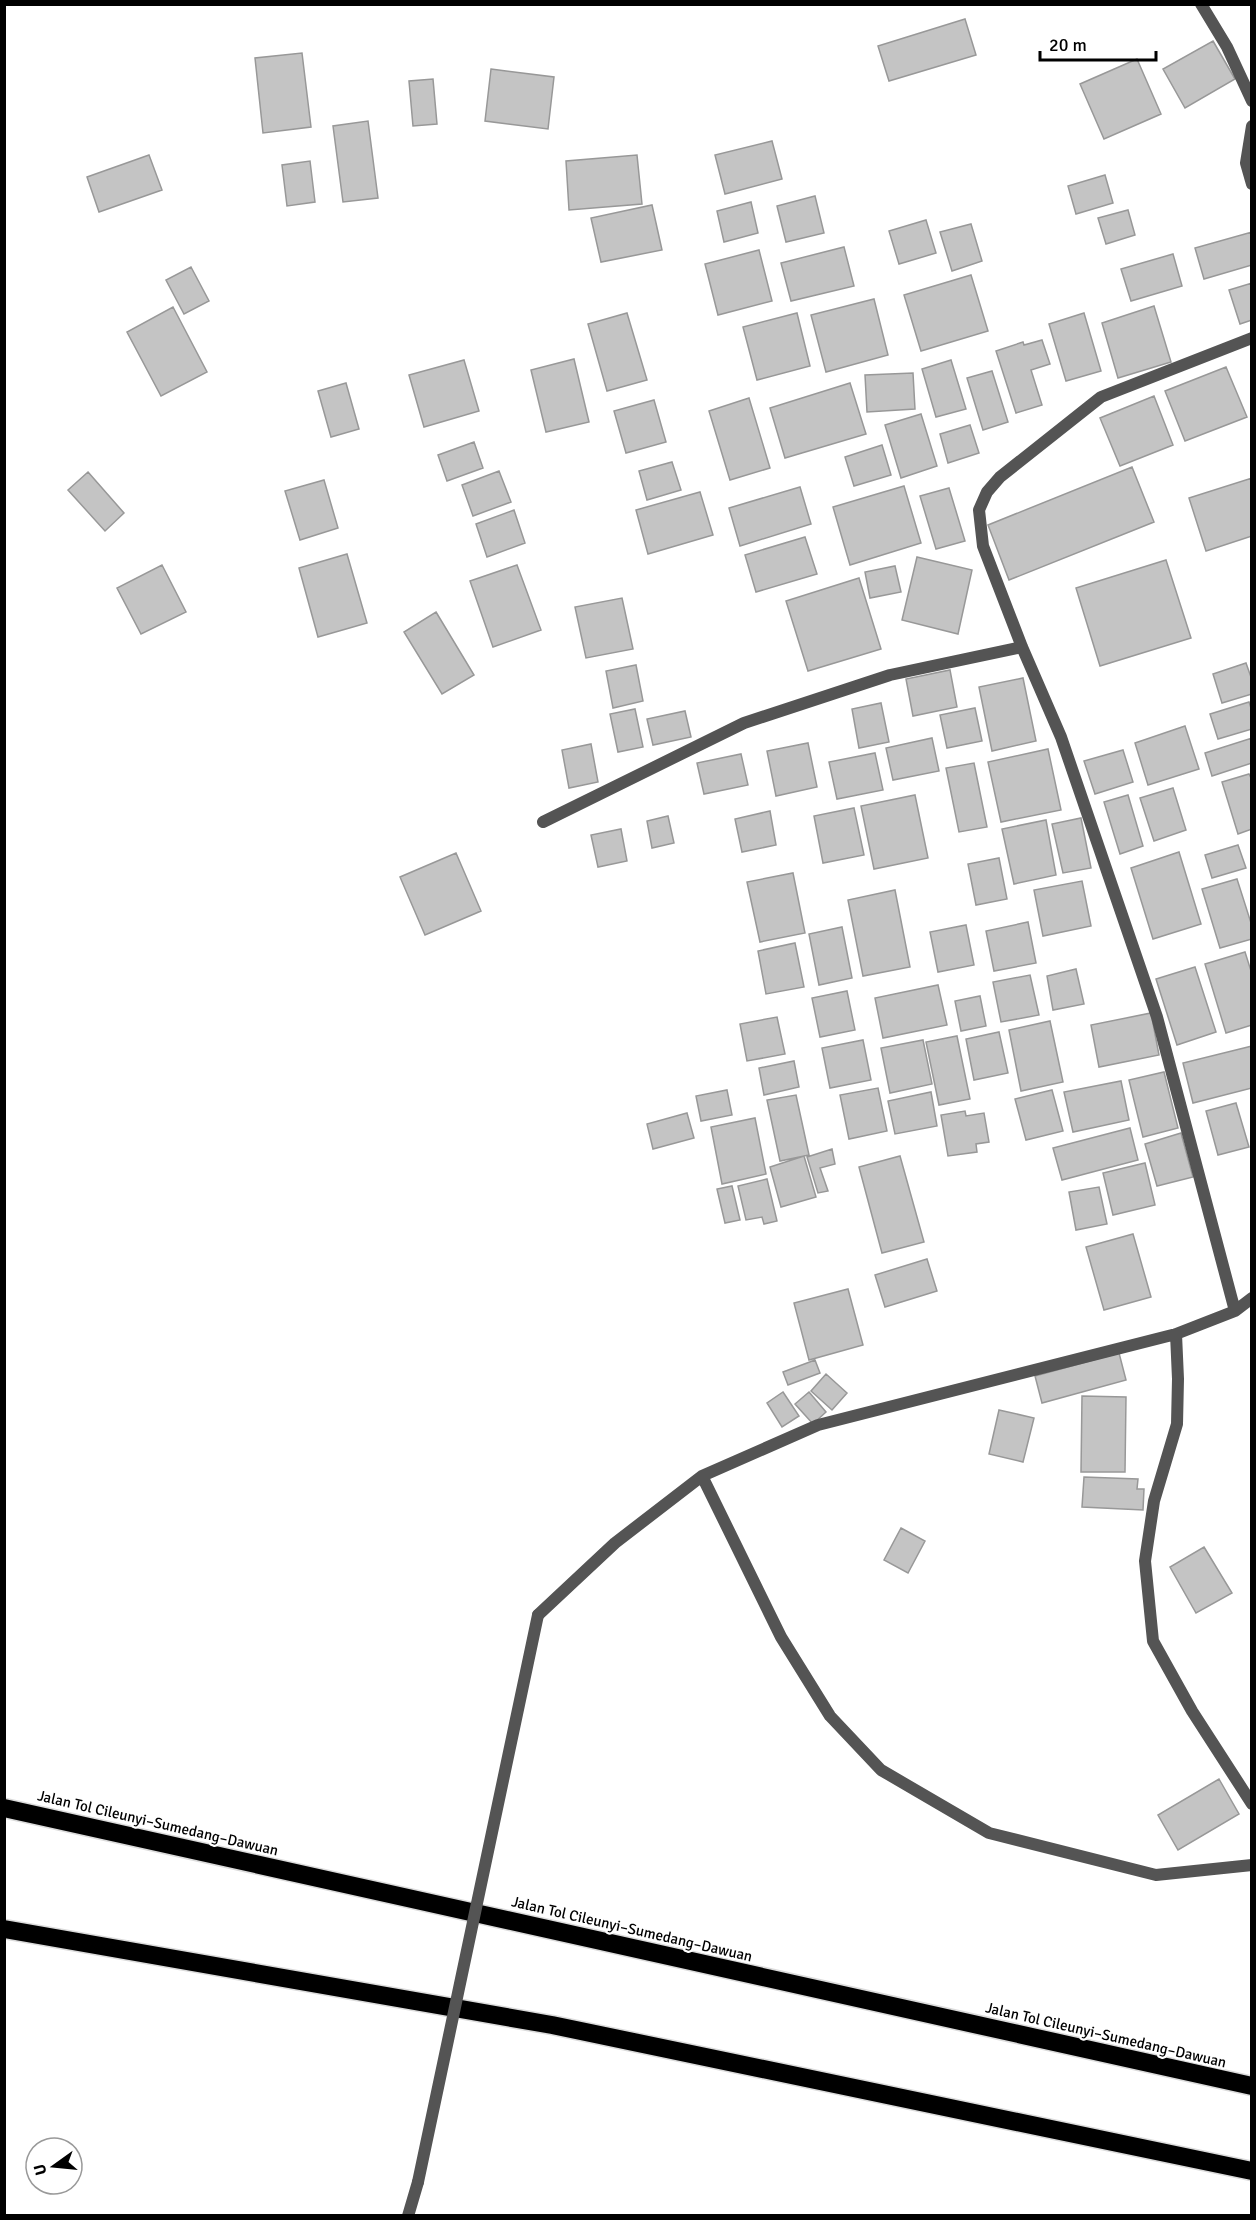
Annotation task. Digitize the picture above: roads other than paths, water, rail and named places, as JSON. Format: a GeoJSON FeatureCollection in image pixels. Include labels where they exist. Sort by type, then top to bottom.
{"type":"FeatureCollection","features":[{"type":"Feature","properties":{"kind":"highway","name":"Jalan Tol Cileunyi–Sumedang–Dawuan"},"geometry":{"type":"LineString","coordinates":[[4,1808],[1251,2086]]}},
{"type":"Feature","properties":{"kind":"highway"},"geometry":{"type":"LineString","coordinates":[[4,1929],[552,2025],[1251,2170]]}},
{"type":"Feature","properties":{"kind":"street"},"geometry":{"type":"LineString","coordinates":[[1201,4],[1227,47],[1251,100]]}},
{"type":"Feature","properties":{"kind":"street"},"geometry":{"type":"LineString","coordinates":[[1251,126],[1246,163],[1251,184]]}},
{"type":"Feature","properties":{"kind":"street"},"geometry":{"type":"LineString","coordinates":[[1235,1311],[1157,1017],[1061,737],[1022,647],[983,546],[979,510],[987,492],[1000,477],[1101,398],[1251,338]]}},
{"type":"Feature","properties":{"kind":"street"},"geometry":{"type":"LineString","coordinates":[[543,822],[744,723],[890,675],[1022,647]]}},
{"type":"Feature","properties":{"kind":"street"},"geometry":{"type":"LineString","coordinates":[[408,2216],[418,2182],[538,1615],[615,1543],[702,1476],[818,1425],[1176,1335],[1235,1311],[1251,1298]]}},
{"type":"Feature","properties":{"kind":"street"},"geometry":{"type":"LineString","coordinates":[[1176,1335],[1177,1424],[1154,1501],[1145,1561],[1153,1641],[1192,1711],[1251,1804]]}},
{"type":"Feature","properties":{"kind":"street"},"geometry":{"type":"LineString","coordinates":[[702,1476],[781,1637],[830,1716],[881,1770],[989,1833],[1156,1875],[1251,1865]]}}]}
